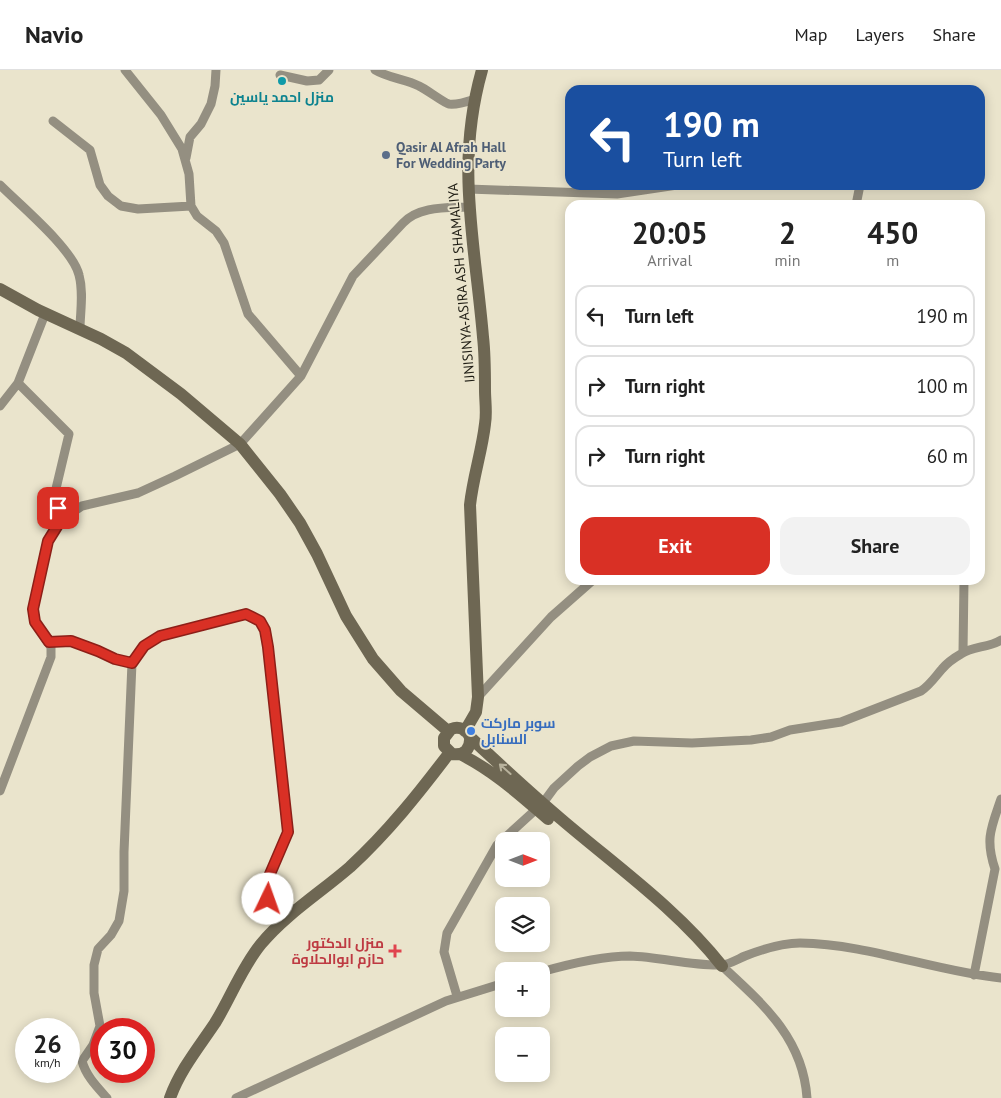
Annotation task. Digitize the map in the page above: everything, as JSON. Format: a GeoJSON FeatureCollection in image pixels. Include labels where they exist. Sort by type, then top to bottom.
{"type":"FeatureCollection","features":[{"type":"Feature","properties":{"kind":"street"},"geometry":{"type":"LineString","coordinates":[[126,70],[161,115],[182,149],[190,181],[189,194],[191,206],[197,216],[216,230],[224,243],[248,314],[302,376]]}},
{"type":"Feature","properties":{"kind":"street"},"geometry":{"type":"LineString","coordinates":[[185,161],[190,137],[201,124],[211,104],[216,70]]}},
{"type":"Feature","properties":{"kind":"street"},"geometry":{"type":"LineString","coordinates":[[280,75],[307,81],[319,80],[329,70]]}},
{"type":"Feature","properties":{"kind":"street"},"geometry":{"type":"LineString","coordinates":[[375,70],[381,74],[418,85],[435,94],[446,104],[461,104],[475,98]]}},
{"type":"Feature","properties":{"kind":"street","name":"IJNISINYA-ASIRA ASH SHAMALIYA"},"geometry":{"type":"LineString","coordinates":[[468,734],[476,712],[478,697],[470,505],[486,420],[484,337],[468,206],[468,148],[475,98],[482,70]]}},
{"type":"Feature","properties":{"kind":"street"},"geometry":{"type":"LineString","coordinates":[[53,121],[90,150],[100,185],[108,196],[121,206],[138,209],[191,206]]}},
{"type":"Feature","properties":{"kind":"street"},"geometry":{"type":"LineString","coordinates":[[0,185],[72,258],[81,282],[80,330]]}},
{"type":"Feature","properties":{"kind":"street"},"geometry":{"type":"LineString","coordinates":[[468,189],[617,194],[644,190]]}},
{"type":"Feature","properties":{"kind":"street"},"geometry":{"type":"LineString","coordinates":[[0,791],[50,661],[52,652],[49,642],[35,622],[33,609],[48,541],[61,520],[82,506],[145,489],[240,444],[302,376],[353,276],[408,217],[426,210],[468,206]]}},
{"type":"Feature","properties":{"kind":"street"},"geometry":{"type":"LineString","coordinates":[[0,289],[45,314],[108,342],[138,361],[181,394],[240,444],[280,494],[300,523],[317,554],[343,612],[365,647],[400,691],[448,731]]}},
{"type":"Feature","properties":{"kind":"street"},"geometry":{"type":"LineString","coordinates":[[0,406],[18,383],[45,314]]}},
{"type":"Feature","properties":{"kind":"street"},"geometry":{"type":"LineString","coordinates":[[18,383],[70,434],[54,497],[61,520]]}},
{"type":"Feature","properties":{"kind":"street"},"geometry":{"type":"LineString","coordinates":[[478,697],[551,617],[587,585]]}},
{"type":"Feature","properties":{"kind":"street"},"geometry":{"type":"LineString","coordinates":[[963,652],[964,585]]}},
{"type":"Feature","properties":{"kind":"street"},"geometry":{"type":"LineString","coordinates":[[107,1098],[84,1069],[82,1061],[93,1045],[100,1026],[94,993],[94,965],[98,950],[111,935],[118,921],[124,891],[132,663],[144,646],[160,636],[246,614],[260,621],[265,630],[288,832],[270,874],[267,886],[268,899],[296,910]]}},
{"type":"Feature","properties":{"kind":"street"},"geometry":{"type":"LineString","coordinates":[[457,996],[444,952],[448,932],[498,845],[540,806],[554,788],[578,766],[597,753],[611,746],[642,741],[692,743],[751,740],[771,737],[797,729],[833,724],[921,691],[931,683],[944,667],[963,652],[992,645],[1001,640]]}},
{"type":"Feature","properties":{"kind":"street"},"geometry":{"type":"LineString","coordinates":[[49,642],[71,641],[115,659],[132,663]]}},
{"type":"Feature","properties":{"kind":"street"},"geometry":{"type":"LineString","coordinates":[[540,806],[480,764],[446,749],[443,742],[448,731],[458,728],[468,734],[540,806],[656,908],[702,952],[722,966],[763,1004],[783,1030],[794,1049],[802,1070],[807,1098]]}},
{"type":"Feature","properties":{"kind":"street"},"geometry":{"type":"LineString","coordinates":[[170,1098],[183,1070],[220,1014],[254,953],[273,931],[340,875],[385,832],[455,753],[467,750],[470,742],[468,734]]}},
{"type":"Feature","properties":{"kind":"street"},"geometry":{"type":"LineString","coordinates":[[974,975],[995,869],[988,839],[1001,799]]}},
{"type":"Feature","properties":{"kind":"street"},"geometry":{"type":"LineString","coordinates":[[550,970],[592,960],[630,956],[722,966],[757,951],[779,945],[818,943],[862,950],[974,975],[1001,978]]}},
{"type":"Feature","properties":{"kind":"street"},"geometry":{"type":"LineString","coordinates":[[236,1098],[457,996],[495,985]]}},
{"type":"Feature","properties":{"kind":"place","name":"منزل احمد ياسين"},"geometry":{"type":"Point","coordinates":[282,81]}},
{"type":"Feature","properties":{"kind":"place","name":"Qasir Al Afrah Hall For Wedding Party"},"geometry":{"type":"Point","coordinates":[386,155]}},
{"type":"Feature","properties":{"kind":"place","name":"سوبر ماركت السنابل"},"geometry":{"type":"Point","coordinates":[471,731]}},
{"type":"Feature","properties":{"kind":"place","name":"منزل الدكتور حازم ابوالحلاوة"},"geometry":{"type":"Point","coordinates":[395,951]}},
{"type":"Feature","properties":{"kind":"route"},"geometry":{"type":"LineString","coordinates":[[58,508],[61,520],[48,541],[33,609],[33,616],[38,629],[49,642],[71,641],[115,659],[132,663],[144,646],[160,636],[246,614],[260,621],[265,630],[288,832],[270,874],[267,886],[268,899]]}}]}
